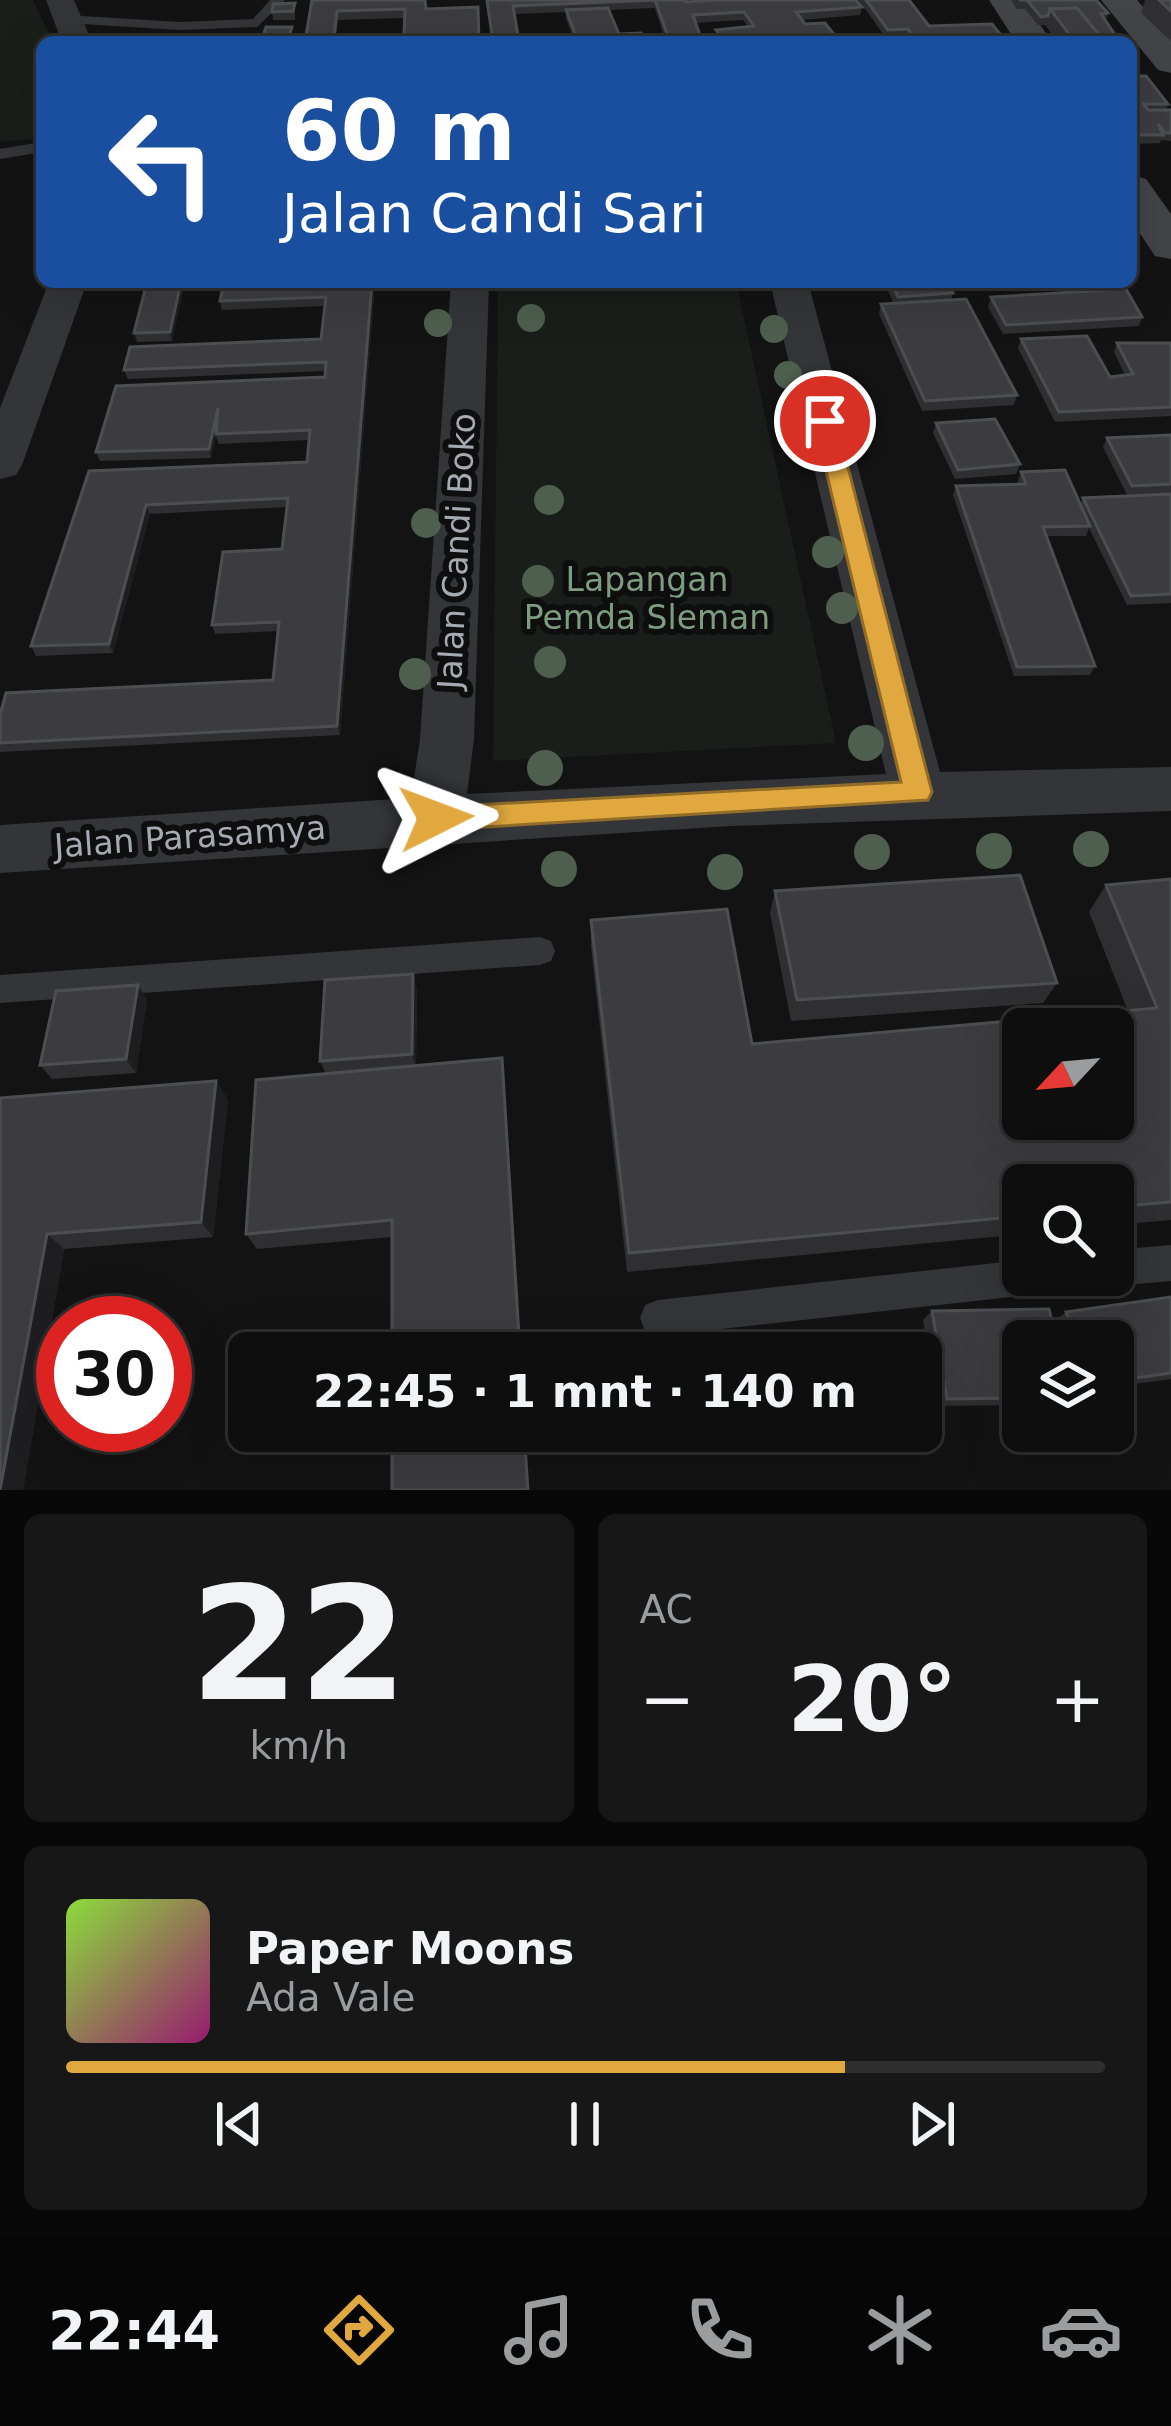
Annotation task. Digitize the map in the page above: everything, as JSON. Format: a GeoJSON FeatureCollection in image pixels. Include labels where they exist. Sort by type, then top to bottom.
{"type":"FeatureCollection","features":[{"type":"Feature","properties":{"kind":"main road"},"geometry":{"type":"LineString","coordinates":[[1006,0],[1030,36]]}},
{"type":"Feature","properties":{"kind":"main road"},"geometry":{"type":"LineString","coordinates":[[1118,0],[1171,62]]}},
{"type":"Feature","properties":{"kind":"main road"},"geometry":{"type":"LineString","coordinates":[[1137,197],[1171,246]]}},
{"type":"Feature","properties":{"kind":"street"},"geometry":{"type":"LineString","coordinates":[[0,465],[66,288]]}},
{"type":"Feature","properties":{"kind":"street","name":"Jalan Candi Boko"},"geometry":{"type":"LineString","coordinates":[[436,818],[447,739],[470,288]]}},
{"type":"Feature","properties":{"kind":"street"},"geometry":{"type":"LineString","coordinates":[[791,288],[918,792]]}},
{"type":"Feature","properties":{"kind":"street","name":"Jalan Parasamya"},"geometry":{"type":"LineString","coordinates":[[0,850],[436,818],[918,792],[1171,789]]}},
{"type":"Feature","properties":{"kind":"lane"},"geometry":{"type":"LineString","coordinates":[[67,20],[180,26],[257,23],[278,0]]}},
{"type":"Feature","properties":{"kind":"lane"},"geometry":{"type":"LineString","coordinates":[[0,154],[36,148]]}},
{"type":"Feature","properties":{"kind":"lane"},"geometry":{"type":"LineString","coordinates":[[0,154],[36,161]]}},
{"type":"Feature","properties":{"kind":"lane"},"geometry":{"type":"LineString","coordinates":[[0,989],[539,951]]}},
{"type":"Feature","properties":{"kind":"lane"},"geometry":{"type":"LineString","coordinates":[[1134,1266],[1171,1263]]}},
{"type":"Feature","properties":{"kind":"lane"},"geometry":{"type":"LineString","coordinates":[[658,1318],[1002,1280]]}},
{"type":"Feature","properties":{"kind":"green space"},"geometry":{"type":"Polygon","coordinates":[[[0,0],[33,0],[50,36],[36,36],[36,139],[0,142],[0,0]]]}},
{"type":"Feature","properties":{"kind":"green space","name":"Lapangan Pemda Sleman"},"geometry":{"type":"Polygon","coordinates":[[[498,288],[737,288],[836,743],[493,761],[498,288]]]}},
{"type":"Feature","properties":{"kind":"building"},"geometry":{"type":"Polygon","coordinates":[[[312,0],[425,0],[426,9],[478,7],[479,36],[369,36],[404,35],[405,9],[337,11],[334,36],[306,36],[312,0]]]}},
{"type":"Feature","properties":{"kind":"building"},"geometry":{"type":"Polygon","coordinates":[[[487,0],[655,0],[513,6],[518,36],[492,36],[487,0]]]}},
{"type":"Feature","properties":{"kind":"building"},"geometry":{"type":"Polygon","coordinates":[[[655,0],[856,0],[862,7],[796,12],[805,24],[825,23],[835,36],[720,36],[716,30],[754,26],[744,12],[693,15],[700,36],[668,36],[655,0]]]}},
{"type":"Feature","properties":{"kind":"building"},"geometry":{"type":"Polygon","coordinates":[[[866,0],[909,0],[929,26],[992,24],[1002,36],[913,36],[908,29],[888,30],[866,0]]]}},
{"type":"Feature","properties":{"kind":"building"},"geometry":{"type":"Polygon","coordinates":[[[1027,0],[1096,0],[1108,13],[1101,14],[1116,36],[1100,36],[1077,8],[1050,9],[1048,16],[1041,17],[1027,0]]]}},
{"type":"Feature","properties":{"kind":"building"},"geometry":{"type":"Polygon","coordinates":[[[295,3],[293,11],[272,12],[273,4],[295,3]]]}},
{"type":"Feature","properties":{"kind":"building"},"geometry":{"type":"Polygon","coordinates":[[[608,8],[619,34],[643,36],[576,36],[566,10],[608,8]]]}},
{"type":"Feature","properties":{"kind":"building"},"geometry":{"type":"Polygon","coordinates":[[[1077,8],[1100,36],[1070,36],[1050,9],[1077,8]]]}},
{"type":"Feature","properties":{"kind":"building"},"geometry":{"type":"Polygon","coordinates":[[[266,27],[292,27],[289,36],[263,36],[266,27]]]}},
{"type":"Feature","properties":{"kind":"building"},"geometry":{"type":"Polygon","coordinates":[[[1137,76],[1146,76],[1168,104],[1144,104],[1148,110],[1171,110],[1171,133],[1158,124],[1163,135],[1137,135],[1137,76]]]}},
{"type":"Feature","properties":{"kind":"building"},"geometry":{"type":"Polygon","coordinates":[[[145,288],[180,288],[170,332],[134,333],[145,288]]]}},
{"type":"Feature","properties":{"kind":"building"},"geometry":{"type":"Polygon","coordinates":[[[223,288],[372,288],[337,726],[0,743],[6,693],[273,680],[279,622],[212,625],[223,552],[282,549],[288,498],[146,505],[109,644],[31,646],[89,471],[307,462],[310,430],[216,434],[218,408],[209,449],[96,452],[116,386],[325,377],[326,362],[124,370],[130,347],[321,339],[326,297],[220,301],[223,288]]]}},
{"type":"Feature","properties":{"kind":"building"},"geometry":{"type":"Polygon","coordinates":[[[894,288],[950,288],[953,293],[898,297],[894,288]]]}},
{"type":"Feature","properties":{"kind":"building"},"geometry":{"type":"Polygon","coordinates":[[[1126,289],[1142,317],[1006,325],[991,297],[1126,289]]]}},
{"type":"Feature","properties":{"kind":"building"},"geometry":{"type":"Polygon","coordinates":[[[966,299],[1017,395],[925,401],[881,304],[966,299]]]}},
{"type":"Feature","properties":{"kind":"building"},"geometry":{"type":"Polygon","coordinates":[[[1087,336],[1110,377],[1133,374],[1117,343],[1171,343],[1171,407],[1059,412],[1021,339],[1087,336]]]}},
{"type":"Feature","properties":{"kind":"building"},"geometry":{"type":"Polygon","coordinates":[[[995,419],[1020,464],[958,470],[936,423],[995,419]]]}},
{"type":"Feature","properties":{"kind":"building"},"geometry":{"type":"Polygon","coordinates":[[[1171,435],[1171,484],[1132,486],[1107,438],[1171,435]]]}},
{"type":"Feature","properties":{"kind":"building"},"geometry":{"type":"Polygon","coordinates":[[[1065,470],[1090,526],[1043,527],[1095,666],[1017,667],[956,486],[1026,484],[1021,472],[1065,470]]]}},
{"type":"Feature","properties":{"kind":"building"},"geometry":{"type":"Polygon","coordinates":[[[1171,494],[1171,594],[1131,596],[1083,498],[1171,494]]]}},
{"type":"Feature","properties":{"kind":"building"},"geometry":{"type":"Polygon","coordinates":[[[1020,875],[1057,983],[797,1000],[775,891],[1020,875]]]}},
{"type":"Feature","properties":{"kind":"building"},"geometry":{"type":"Polygon","coordinates":[[[1171,879],[1171,1202],[1134,1205],[1134,1164],[1002,1164],[1002,1218],[629,1253],[591,920],[727,909],[752,1044],[1002,1022],[1002,1140],[1134,1140],[1134,1010],[1157,1008],[1106,885],[1171,879]]]}},
{"type":"Feature","properties":{"kind":"building"},"geometry":{"type":"Polygon","coordinates":[[[413,974],[412,1054],[320,1061],[325,980],[413,974]]]}},
{"type":"Feature","properties":{"kind":"building"},"geometry":{"type":"Polygon","coordinates":[[[138,985],[126,1059],[40,1065],[56,991],[138,985]]]}},
{"type":"Feature","properties":{"kind":"building"},"geometry":{"type":"Polygon","coordinates":[[[502,1058],[519,1332],[392,1332],[392,1220],[246,1234],[256,1080],[502,1058]]]}},
{"type":"Feature","properties":{"kind":"building"},"geometry":{"type":"Polygon","coordinates":[[[216,1081],[201,1222],[47,1234],[0,1490],[0,1098],[216,1081]]]}},
{"type":"Feature","properties":{"kind":"building"},"geometry":{"type":"Polygon","coordinates":[[[1171,1297],[1171,1373],[1134,1378],[1134,1320],[1069,1320],[1066,1312],[1171,1297]]]}},
{"type":"Feature","properties":{"kind":"building"},"geometry":{"type":"Polygon","coordinates":[[[1049,1309],[1052,1320],[1002,1320],[1002,1398],[947,1399],[942,1332],[936,1332],[932,1311],[1049,1309]]]}},
{"type":"Feature","properties":{"kind":"building"},"geometry":{"type":"Polygon","coordinates":[[[392,1452],[525,1452],[528,1490],[392,1490],[392,1452]]]}},
{"type":"Feature","properties":{"kind":"route"},"geometry":{"type":"LineString","coordinates":[[436,818],[918,792],[825,421]]}}]}
